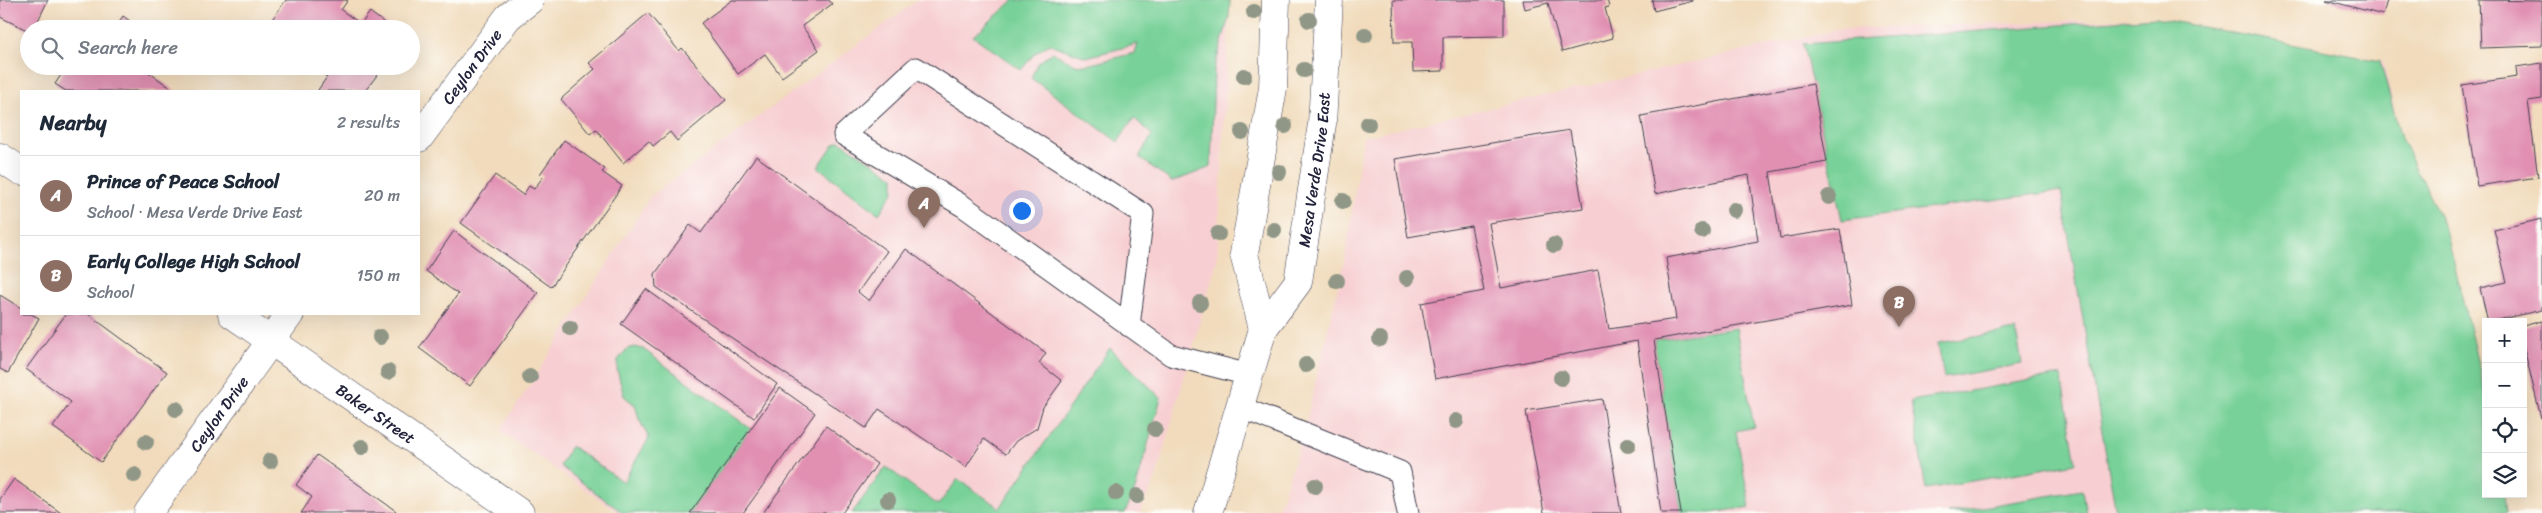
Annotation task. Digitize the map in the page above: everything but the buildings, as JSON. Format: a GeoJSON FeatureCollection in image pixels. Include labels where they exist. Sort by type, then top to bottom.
{"type":"FeatureCollection","features":[{"type":"Feature","properties":{"kind":"street","name":"Ceylon Drive"},"geometry":{"type":"LineString","coordinates":[[420,136],[500,8],[530,0]]}},
{"type":"Feature","properties":{"kind":"street"},"geometry":{"type":"LineString","coordinates":[[1263,329],[1244,254],[1273,88],[1276,0]]}},
{"type":"Feature","properties":{"kind":"street","name":"Mesa Verde Drive East"},"geometry":{"type":"LineString","coordinates":[[1208,513],[1263,329],[1298,282],[1322,124],[1329,0]]}},
{"type":"Feature","properties":{"kind":"street"},"geometry":{"type":"LineString","coordinates":[[0,157],[20,170]]}},
{"type":"Feature","properties":{"kind":"street","name":"Baker Street"},"geometry":{"type":"LineString","coordinates":[[234,315],[505,509]]}},
{"type":"Feature","properties":{"kind":"street","name":"Ceylon Drive"},"geometry":{"type":"LineString","coordinates":[[148,513],[289,315]]}},
{"type":"Feature","properties":{"kind":"lane"},"geometry":{"type":"LineString","coordinates":[[1129,326],[1143,214],[916,68],[844,135],[963,206],[1129,326],[1171,355],[1249,375]]}},
{"type":"Feature","properties":{"kind":"lane"},"geometry":{"type":"LineString","coordinates":[[1240,407],[1400,472],[1408,513]]}},
{"type":"Feature","properties":{"kind":"shaded area"},"geometry":{"type":"Polygon","coordinates":[[[918,0],[1230,0],[1217,261],[1156,478],[1140,513],[619,513],[500,431],[651,196],[918,0]]]}},
{"type":"Feature","properties":{"kind":"shaded area"},"geometry":{"type":"Polygon","coordinates":[[[2155,18],[2383,62],[2401,138],[2446,230],[2482,379],[2482,498],[2504,498],[2506,513],[1277,513],[1302,438],[1345,258],[1363,137],[1841,29],[2155,18]]]}},
{"type":"Feature","properties":{"kind":"green space"},"geometry":{"type":"Polygon","coordinates":[[[1014,0],[1230,0],[1229,17],[1214,69],[1211,167],[1172,182],[1139,157],[1152,135],[1134,118],[1118,142],[1031,78],[1037,64],[1052,52],[1074,64],[1087,65],[1135,53],[1138,44],[1086,57],[1050,44],[1035,53],[1021,70],[973,36],[1014,0]]]}},
{"type":"Feature","properties":{"kind":"green space"},"geometry":{"type":"Polygon","coordinates":[[[2155,18],[2380,61],[2401,138],[2446,230],[2482,381],[2482,498],[2504,498],[2506,513],[2116,513],[2061,191],[1842,220],[1803,44],[2155,18]]]}},
{"type":"Feature","properties":{"kind":"green space"},"geometry":{"type":"Polygon","coordinates":[[[840,141],[894,177],[894,191],[879,214],[818,167],[834,144],[840,141]]]}},
{"type":"Feature","properties":{"kind":"green space"},"geometry":{"type":"Polygon","coordinates":[[[1736,328],[1754,427],[1736,431],[1750,507],[1711,513],[1681,513],[1654,340],[1736,328]]]}},
{"type":"Feature","properties":{"kind":"green space"},"geometry":{"type":"Polygon","coordinates":[[[2016,330],[2022,364],[1944,378],[1938,343],[2016,330]]]}},
{"type":"Feature","properties":{"kind":"green space"},"geometry":{"type":"Polygon","coordinates":[[[635,347],[643,349],[751,429],[690,513],[623,513],[560,466],[571,446],[623,482],[649,438],[639,419],[635,405],[624,396],[617,370],[618,360],[627,349],[635,347]]]}},
{"type":"Feature","properties":{"kind":"green space"},"geometry":{"type":"Polygon","coordinates":[[[1110,348],[1161,398],[1135,490],[1125,513],[852,513],[886,467],[938,505],[958,479],[1000,508],[1110,348]]]}},
{"type":"Feature","properties":{"kind":"green space"},"geometry":{"type":"Polygon","coordinates":[[[2061,375],[2076,463],[1926,489],[1911,401],[2061,375]]]}},
{"type":"Feature","properties":{"kind":"green space"},"geometry":{"type":"Polygon","coordinates":[[[2082,490],[2086,513],[1948,513],[2082,490]]]}},
{"type":"Feature","properties":{"kind":"place","name":"Prince of Peace School"},"geometry":{"type":"Point","coordinates":[924,228]}},
{"type":"Feature","properties":{"kind":"place","name":"Early College High School"},"geometry":{"type":"Point","coordinates":[1899,327]}}]}
